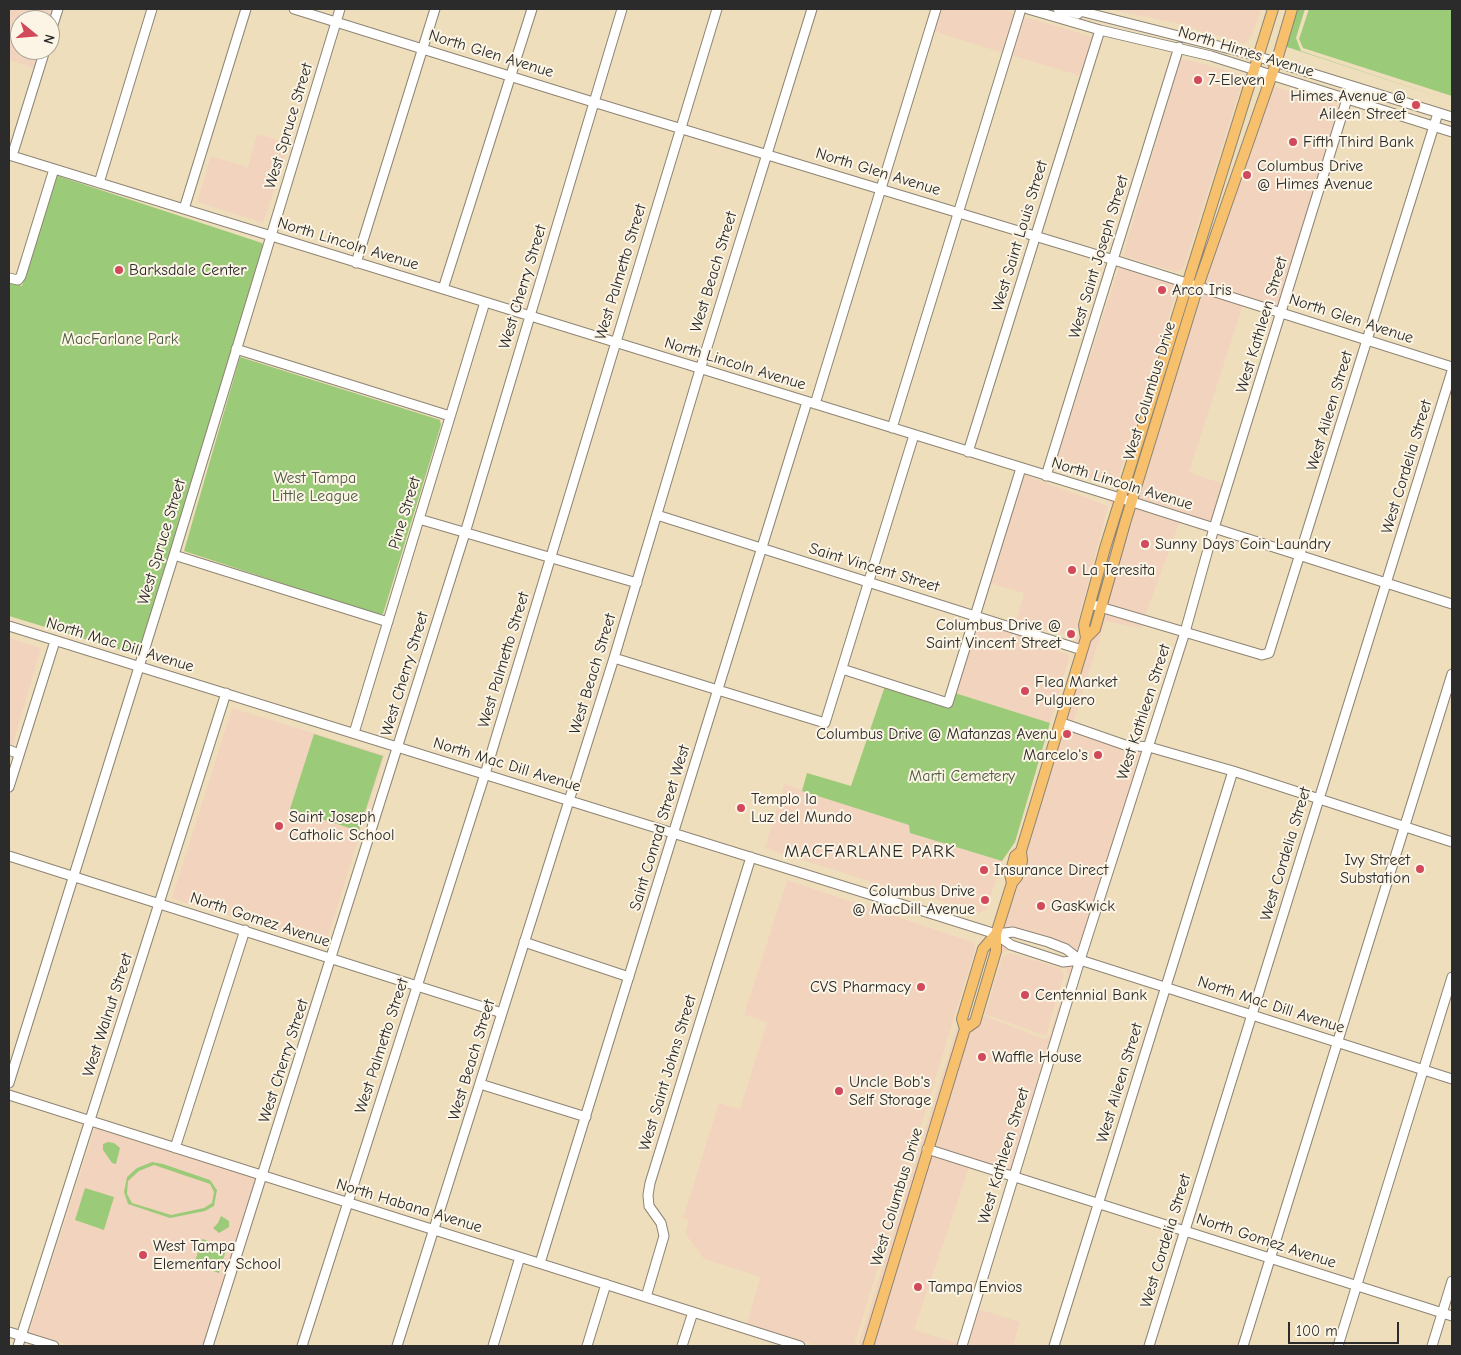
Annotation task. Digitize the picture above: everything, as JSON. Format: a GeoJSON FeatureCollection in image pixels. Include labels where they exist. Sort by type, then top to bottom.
{"type":"FeatureCollection","features":[{"type":"Feature","properties":{"kind":"main road","name":"West Columbus Drive"},"geometry":{"type":"LineString","coordinates":[[1086,638],[1084,625],[1120,498],[1256,69],[1273,9]]}},
{"type":"Feature","properties":{"kind":"main road","name":"West Columbus Drive"},"geometry":{"type":"LineString","coordinates":[[868,1346],[965,1029],[962,1019],[983,949],[996,934],[1012,883],[1017,877],[1022,861],[1021,851],[1062,724],[1082,650],[1086,638],[1095,629],[1198,286],[1276,62],[1292,9]]}},
{"type":"Feature","properties":{"kind":"street"},"geometry":{"type":"LineString","coordinates":[[99,183],[152,9]]}},
{"type":"Feature","properties":{"kind":"street"},"geometry":{"type":"LineString","coordinates":[[184,209],[246,9]]}},
{"type":"Feature","properties":{"kind":"street","name":"North Glen Avenue"},"geometry":{"type":"LineString","coordinates":[[294,9],[1198,286],[1452,369]]}},
{"type":"Feature","properties":{"kind":"street","name":"West Spruce Street"},"geometry":{"type":"LineString","coordinates":[[9,1084],[174,555],[340,9]]}},
{"type":"Feature","properties":{"kind":"street"},"geometry":{"type":"LineString","coordinates":[[356,262],[435,9]]}},
{"type":"Feature","properties":{"kind":"street"},"geometry":{"type":"LineString","coordinates":[[443,289],[532,9]]}},
{"type":"Feature","properties":{"kind":"street","name":"West Cherry Street"},"geometry":{"type":"LineString","coordinates":[[208,1346],[332,959],[465,533],[622,9]]}},
{"type":"Feature","properties":{"kind":"street","name":"West Palmetto Street"},"geometry":{"type":"LineString","coordinates":[[302,1346],[485,774],[717,9]]}},
{"type":"Feature","properties":{"kind":"street","name":"West Beach Street"},"geometry":{"type":"LineString","coordinates":[[397,1346],[570,800],[700,369],[812,9]]}},
{"type":"Feature","properties":{"kind":"street","name":"Saint Conrad Street West"},"geometry":{"type":"LineString","coordinates":[[540,1264],[762,549],[881,188],[936,9]]}},
{"type":"Feature","properties":{"kind":"street"},"geometry":{"type":"LineString","coordinates":[[892,428],[1021,9]]}},
{"type":"Feature","properties":{"kind":"street","name":"North Himes Avenue"},"geometry":{"type":"LineString","coordinates":[[1028,9],[1100,30],[1179,47],[1256,69],[1452,132]]}},
{"type":"Feature","properties":{"kind":"street"},"geometry":{"type":"LineString","coordinates":[[1058,9],[1093,15]]}},
{"type":"Feature","properties":{"kind":"street","name":"North Himes Avenue"},"geometry":{"type":"LineString","coordinates":[[1072,9],[1184,36],[1259,57],[1452,117]]}},
{"type":"Feature","properties":{"kind":"street","name":"West Saint Louis Street"},"geometry":{"type":"LineString","coordinates":[[968,452],[1100,30]]}},
{"type":"Feature","properties":{"kind":"street","name":"West Saint Joseph Street"},"geometry":{"type":"LineString","coordinates":[[1046,476],[1179,47]]}},
{"type":"Feature","properties":{"kind":"street"},"geometry":{"type":"LineString","coordinates":[[10,155],[42,60]]}},
{"type":"Feature","properties":{"kind":"street","name":"West Kathleen Street"},"geometry":{"type":"LineString","coordinates":[[962,1346],[1080,960],[1185,632],[1214,528],[1352,86]]}},
{"type":"Feature","properties":{"kind":"street","name":"West Aileen Street"},"geometry":{"type":"LineString","coordinates":[[1185,632],[1262,655],[1269,653],[1438,113]]}},
{"type":"Feature","properties":{"kind":"street","name":"North Lincoln Avenue"},"geometry":{"type":"LineString","coordinates":[[10,155],[914,436],[1120,498],[1452,604]]}},
{"type":"Feature","properties":{"kind":"street"},"geometry":{"type":"LineString","coordinates":[[13,279],[54,169]]}},
{"type":"Feature","properties":{"kind":"street","name":"Pine Street"},"geometry":{"type":"LineString","coordinates":[[354,733],[485,302]]}},
{"type":"Feature","properties":{"kind":"street"},"geometry":{"type":"LineString","coordinates":[[236,349],[450,416]]}},
{"type":"Feature","properties":{"kind":"street","name":"West Cordelia Street"},"geometry":{"type":"LineString","coordinates":[[1149,1346],[1452,369]]}},
{"type":"Feature","properties":{"kind":"street"},"geometry":{"type":"LineString","coordinates":[[614,658],[825,723],[914,436]]}},
{"type":"Feature","properties":{"kind":"street"},"geometry":{"type":"LineString","coordinates":[[842,668],[948,703],[1021,468]]}},
{"type":"Feature","properties":{"kind":"street","name":"Saint Vincent Street"},"geometry":{"type":"LineString","coordinates":[[657,515],[1082,650]]}},
{"type":"Feature","properties":{"kind":"street"},"geometry":{"type":"LineString","coordinates":[[419,519],[636,583]]}},
{"type":"Feature","properties":{"kind":"street"},"geometry":{"type":"LineString","coordinates":[[174,555],[388,622]]}},
{"type":"Feature","properties":{"kind":"street"},"geometry":{"type":"LineString","coordinates":[[1090,604],[1185,632]]}},
{"type":"Feature","properties":{"kind":"street","name":"North Mac Dill Avenue"},"geometry":{"type":"LineString","coordinates":[[9,626],[996,934],[1011,945],[1063,962],[1080,960]]}},
{"type":"Feature","properties":{"kind":"street"},"geometry":{"type":"LineString","coordinates":[[9,787],[55,641]]}},
{"type":"Feature","properties":{"kind":"street"},"geometry":{"type":"LineString","coordinates":[[1243,1346],[1452,674]]}},
{"type":"Feature","properties":{"kind":"street","name":"West Walnut Street"},"geometry":{"type":"LineString","coordinates":[[18,1346],[226,693]]}},
{"type":"Feature","properties":{"kind":"street"},"geometry":{"type":"LineString","coordinates":[[1062,724],[1125,744],[1149,746],[1233,771],[1452,842]]}},
{"type":"Feature","properties":{"kind":"street"},"geometry":{"type":"LineString","coordinates":[[9,750],[19,754]]}},
{"type":"Feature","properties":{"kind":"street","name":"West Aileen Street"},"geometry":{"type":"LineString","coordinates":[[1054,1346],[1233,771]]}},
{"type":"Feature","properties":{"kind":"street","name":"North Gomez Avenue"},"geometry":{"type":"LineString","coordinates":[[9,856],[502,1013]]}},
{"type":"Feature","properties":{"kind":"street","name":"West Saint Johns Street"},"geometry":{"type":"LineString","coordinates":[[646,1297],[664,1236],[661,1223],[649,1206],[650,1183],[751,856]]}},
{"type":"Feature","properties":{"kind":"street"},"geometry":{"type":"LineString","coordinates":[[176,1148],[244,930]]}},
{"type":"Feature","properties":{"kind":"street","name":"North Mac Dill Avenue"},"geometry":{"type":"LineString","coordinates":[[996,934],[1014,932],[1066,949],[1080,960],[1452,1079]]}},
{"type":"Feature","properties":{"kind":"street"},"geometry":{"type":"LineString","coordinates":[[524,942],[629,977]]}},
{"type":"Feature","properties":{"kind":"street"},"geometry":{"type":"LineString","coordinates":[[1338,1346],[1452,977]]}},
{"type":"Feature","properties":{"kind":"street"},"geometry":{"type":"LineString","coordinates":[[480,1084],[586,1117]]}},
{"type":"Feature","properties":{"kind":"street","name":"North Habana Avenue"},"geometry":{"type":"LineString","coordinates":[[9,1095],[606,1284],[777,1342],[800,1346]]}},
{"type":"Feature","properties":{"kind":"street","name":"North Gomez Avenue"},"geometry":{"type":"LineString","coordinates":[[927,1149],[1452,1316]]}},
{"type":"Feature","properties":{"kind":"street"},"geometry":{"type":"LineString","coordinates":[[493,1346],[520,1257]]}},
{"type":"Feature","properties":{"kind":"street"},"geometry":{"type":"LineString","coordinates":[[1432,1346],[1452,1281]]}},
{"type":"Feature","properties":{"kind":"street"},"geometry":{"type":"LineString","coordinates":[[586,1346],[606,1284]]}},
{"type":"Feature","properties":{"kind":"street"},"geometry":{"type":"LineString","coordinates":[[682,1346],[693,1312]]}},
{"type":"Feature","properties":{"kind":"street"},"geometry":{"type":"LineString","coordinates":[[9,1332],[54,1346]]}},
{"type":"Feature","properties":{"kind":"shaded area"},"geometry":{"type":"Polygon","coordinates":[[[9,9],[54,9],[10,10],[10,60],[39,60],[36,69],[9,60],[9,9]]]}},
{"type":"Feature","properties":{"kind":"shaded area"},"geometry":{"type":"Polygon","coordinates":[[[940,9],[1001,9],[1014,13],[1003,53],[933,31],[940,9]]]}},
{"type":"Feature","properties":{"kind":"shaded area"},"geometry":{"type":"Polygon","coordinates":[[[1108,9],[1261,9],[1252,35],[1245,44],[1176,23],[1108,9]]]}},
{"type":"Feature","properties":{"kind":"shaded area"},"geometry":{"type":"Polygon","coordinates":[[[1025,17],[1093,37],[1081,76],[1010,55],[1025,17]]]}},
{"type":"Feature","properties":{"kind":"shaded area"},"geometry":{"type":"Polygon","coordinates":[[[1180,58],[1239,74],[1242,83],[1184,267],[1176,272],[1123,256],[1180,58]]]}},
{"type":"Feature","properties":{"kind":"shaded area"},"geometry":{"type":"Polygon","coordinates":[[[1263,83],[1341,107],[1279,308],[1198,282],[1263,83]]]}},
{"type":"Feature","properties":{"kind":"shaded area"},"geometry":{"type":"Polygon","coordinates":[[[257,134],[290,143],[263,223],[197,202],[211,156],[248,167],[257,134]]]}},
{"type":"Feature","properties":{"kind":"shaded area"},"geometry":{"type":"Polygon","coordinates":[[[1120,265],[1174,282],[1178,288],[1116,486],[1055,468],[1120,265]]]}},
{"type":"Feature","properties":{"kind":"shaded area"},"geometry":{"type":"Polygon","coordinates":[[[1196,290],[1243,305],[1189,472],[1223,484],[1211,523],[1131,498],[1196,290]]]}},
{"type":"Feature","properties":{"kind":"shaded area"},"geometry":{"type":"Polygon","coordinates":[[[1025,475],[1108,506],[1074,637],[1025,623],[1015,623],[1024,593],[988,583],[1022,477],[1025,475]]]}},
{"type":"Feature","properties":{"kind":"shaded area"},"geometry":{"type":"Polygon","coordinates":[[[1069,486],[1121,503],[1080,645],[1025,626],[1071,641],[1076,640],[1079,636],[1091,580],[1113,509],[1112,505],[1106,500],[1069,486]]]}},
{"type":"Feature","properties":{"kind":"shaded area"},"geometry":{"type":"Polygon","coordinates":[[[1129,505],[1180,521],[1145,616],[1101,602],[1129,505]]]}},
{"type":"Feature","properties":{"kind":"shaded area"},"geometry":{"type":"Polygon","coordinates":[[[1098,609],[1143,623],[1141,628],[1105,621],[1073,723],[1067,721],[1098,609]]]}},
{"type":"Feature","properties":{"kind":"shaded area"},"geometry":{"type":"Polygon","coordinates":[[[980,620],[1025,635],[1033,642],[1070,655],[1050,723],[955,693],[976,622],[980,620]]]}},
{"type":"Feature","properties":{"kind":"shaded area"},"geometry":{"type":"Polygon","coordinates":[[[9,638],[41,648],[13,744],[9,743],[9,638]]]}},
{"type":"Feature","properties":{"kind":"shaded area","name":"Saint Joseph Catholic School"},"geometry":{"type":"Polygon","coordinates":[[[232,708],[385,755],[325,946],[172,898],[232,708]]]}},
{"type":"Feature","properties":{"kind":"shaded area"},"geometry":{"type":"Polygon","coordinates":[[[1065,728],[1141,750],[1078,953],[1001,929],[1065,728]]]}},
{"type":"Feature","properties":{"kind":"shaded area"},"geometry":{"type":"Polygon","coordinates":[[[784,784],[910,825],[910,833],[1002,861],[986,910],[979,913],[929,897],[906,893],[765,848],[784,784]]]}},
{"type":"Feature","properties":{"kind":"shaded area"},"geometry":{"type":"Polygon","coordinates":[[[787,880],[970,941],[974,944],[975,949],[854,1346],[819,1346],[747,1324],[760,1277],[704,1259],[685,1233],[689,1220],[683,1218],[719,1103],[740,1109],[767,1022],[744,1015],[787,880]]]}},
{"type":"Feature","properties":{"kind":"shaded area"},"geometry":{"type":"Polygon","coordinates":[[[1000,942],[1074,965],[1010,1172],[933,1147],[969,1032],[982,1015],[1044,1039],[1049,1037],[1068,976],[1066,968],[1011,950],[999,956],[1000,942]]]}},
{"type":"Feature","properties":{"kind":"shaded area","name":"Centennial Bank"},"geometry":{"type":"Polygon","coordinates":[[[1010,953],[1062,969],[1064,975],[1046,1036],[985,1014],[1002,958],[1010,953]]]}},
{"type":"Feature","properties":{"kind":"shaded area"},"geometry":{"type":"Polygon","coordinates":[[[959,1021],[960,1030],[863,1346],[858,1346],[959,1021]]]}},
{"type":"Feature","properties":{"kind":"shaded area","name":"West Tampa Elementary School"},"geometry":{"type":"Polygon","coordinates":[[[95,1127],[256,1178],[204,1346],[73,1346],[29,1333],[95,1127]]]}},
{"type":"Feature","properties":{"kind":"shaded area"},"geometry":{"type":"Polygon","coordinates":[[[930,1154],[969,1167],[914,1330],[958,1343],[958,1346],[872,1346],[930,1154]]]}},
{"type":"Feature","properties":{"kind":"shaded area"},"geometry":{"type":"Polygon","coordinates":[[[978,1309],[1020,1322],[1013,1346],[967,1346],[978,1309]]]}},
{"type":"Feature","properties":{"kind":"green space"},"geometry":{"type":"Polygon","coordinates":[[[1296,9],[1305,9],[1296,38],[1301,51],[1452,101],[1284,46],[1296,9]]]}},
{"type":"Feature","properties":{"kind":"green space"},"geometry":{"type":"Polygon","coordinates":[[[1309,9],[1452,9],[1452,96],[1303,48],[1299,39],[1309,9]]]}},
{"type":"Feature","properties":{"kind":"green space","name":"MacFarlane Park"},"geometry":{"type":"Polygon","coordinates":[[[55,175],[262,243],[264,248],[143,641],[139,648],[131,653],[9,616],[9,282],[22,286],[55,175]]]}},
{"type":"Feature","properties":{"kind":"green space","name":"West Tampa Little League"},"geometry":{"type":"Polygon","coordinates":[[[240,357],[440,420],[441,425],[383,614],[378,615],[184,551],[240,357]]]}},
{"type":"Feature","properties":{"kind":"green space","name":"Marti Cemetery"},"geometry":{"type":"Polygon","coordinates":[[[885,686],[950,706],[955,693],[1050,723],[1015,842],[1002,861],[910,833],[909,825],[802,791],[807,773],[851,786],[885,686]]]}},
{"type":"Feature","properties":{"kind":"green space"},"geometry":{"type":"Polygon","coordinates":[[[314,734],[383,756],[359,831],[290,809],[314,734]]]}},
{"type":"Feature","properties":{"kind":"green space"},"geometry":{"type":"Polygon","coordinates":[[[108,1142],[114,1143],[120,1148],[116,1164],[112,1163],[103,1150],[103,1144],[108,1142]]]}},
{"type":"Feature","properties":{"kind":"green space"},"geometry":{"type":"Polygon","coordinates":[[[152,1162],[210,1180],[217,1190],[214,1206],[205,1211],[170,1218],[128,1204],[124,1192],[127,1177],[137,1168],[152,1162]],[[154,1165],[139,1171],[128,1181],[127,1194],[132,1203],[171,1215],[204,1208],[212,1203],[214,1192],[210,1184],[154,1165]]]}},
{"type":"Feature","properties":{"kind":"green space"},"geometry":{"type":"Polygon","coordinates":[[[85,1188],[114,1197],[104,1230],[75,1220],[85,1188]]]}},
{"type":"Feature","properties":{"kind":"green space"},"geometry":{"type":"Polygon","coordinates":[[[221,1216],[229,1221],[229,1227],[219,1233],[213,1228],[221,1216]]]}},
{"type":"Feature","properties":{"kind":"green space"},"geometry":{"type":"Polygon","coordinates":[[[202,1239],[227,1247],[219,1273],[194,1265],[202,1239]]]}},
{"type":"Feature","properties":{"kind":"place","name":"7-Eleven"},"geometry":{"type":"Point","coordinates":[1198,80]}},
{"type":"Feature","properties":{"kind":"place","name":"Himes Avenue @ Aileen Street"},"geometry":{"type":"Point","coordinates":[1416,105]}},
{"type":"Feature","properties":{"kind":"place","name":"Fifth Third Bank"},"geometry":{"type":"Point","coordinates":[1293,142]}},
{"type":"Feature","properties":{"kind":"place","name":"Columbus Drive @ Himes Avenue"},"geometry":{"type":"Point","coordinates":[1247,175]}},
{"type":"Feature","properties":{"kind":"place","name":"Barksdale Center"},"geometry":{"type":"Point","coordinates":[119,270]}},
{"type":"Feature","properties":{"kind":"place","name":"Arco Iris"},"geometry":{"type":"Point","coordinates":[1162,290]}},
{"type":"Feature","properties":{"kind":"place","name":"Sunny Days Coin Laundry"},"geometry":{"type":"Point","coordinates":[1145,544]}},
{"type":"Feature","properties":{"kind":"place","name":"La Teresita"},"geometry":{"type":"Point","coordinates":[1072,570]}},
{"type":"Feature","properties":{"kind":"place","name":"Columbus Drive @ Saint Vincent Street"},"geometry":{"type":"Point","coordinates":[1071,634]}},
{"type":"Feature","properties":{"kind":"place","name":"Flea Market Pulguero"},"geometry":{"type":"Point","coordinates":[1025,691]}},
{"type":"Feature","properties":{"kind":"place","name":"Columbus Drive @ Matanzas Avenu"},"geometry":{"type":"Point","coordinates":[1067,734]}},
{"type":"Feature","properties":{"kind":"place","name":"Marcelo's"},"geometry":{"type":"Point","coordinates":[1098,755]}},
{"type":"Feature","properties":{"kind":"place","name":"Templo la Luz del Mundo"},"geometry":{"type":"Point","coordinates":[741,808]}},
{"type":"Feature","properties":{"kind":"place","name":"Saint Joseph Catholic School"},"geometry":{"type":"Point","coordinates":[279,826]}},
{"type":"Feature","properties":{"kind":"place","name":"Ivy Street Substation"},"geometry":{"type":"Point","coordinates":[1420,869]}},
{"type":"Feature","properties":{"kind":"place","name":"Insurance Direct"},"geometry":{"type":"Point","coordinates":[984,870]}},
{"type":"Feature","properties":{"kind":"place","name":"Columbus Drive @ MacDill Avenue"},"geometry":{"type":"Point","coordinates":[985,900]}},
{"type":"Feature","properties":{"kind":"place","name":"GasKwick"},"geometry":{"type":"Point","coordinates":[1041,906]}},
{"type":"Feature","properties":{"kind":"place","name":"CVS Pharmacy"},"geometry":{"type":"Point","coordinates":[921,987]}},
{"type":"Feature","properties":{"kind":"place","name":"Centennial Bank"},"geometry":{"type":"Point","coordinates":[1025,995]}},
{"type":"Feature","properties":{"kind":"place","name":"Waffle House"},"geometry":{"type":"Point","coordinates":[982,1057]}},
{"type":"Feature","properties":{"kind":"place","name":"Uncle Bob's Self Storage"},"geometry":{"type":"Point","coordinates":[839,1091]}},
{"type":"Feature","properties":{"kind":"place","name":"West Tampa Elementary School"},"geometry":{"type":"Point","coordinates":[143,1255]}},
{"type":"Feature","properties":{"kind":"place","name":"Tampa Envios"},"geometry":{"type":"Point","coordinates":[918,1287]}},
{"type":"Feature","properties":{"kind":"district","name":"MACFARLANE PARK"},"geometry":{"type":"Point","coordinates":[870,852]}}]}
